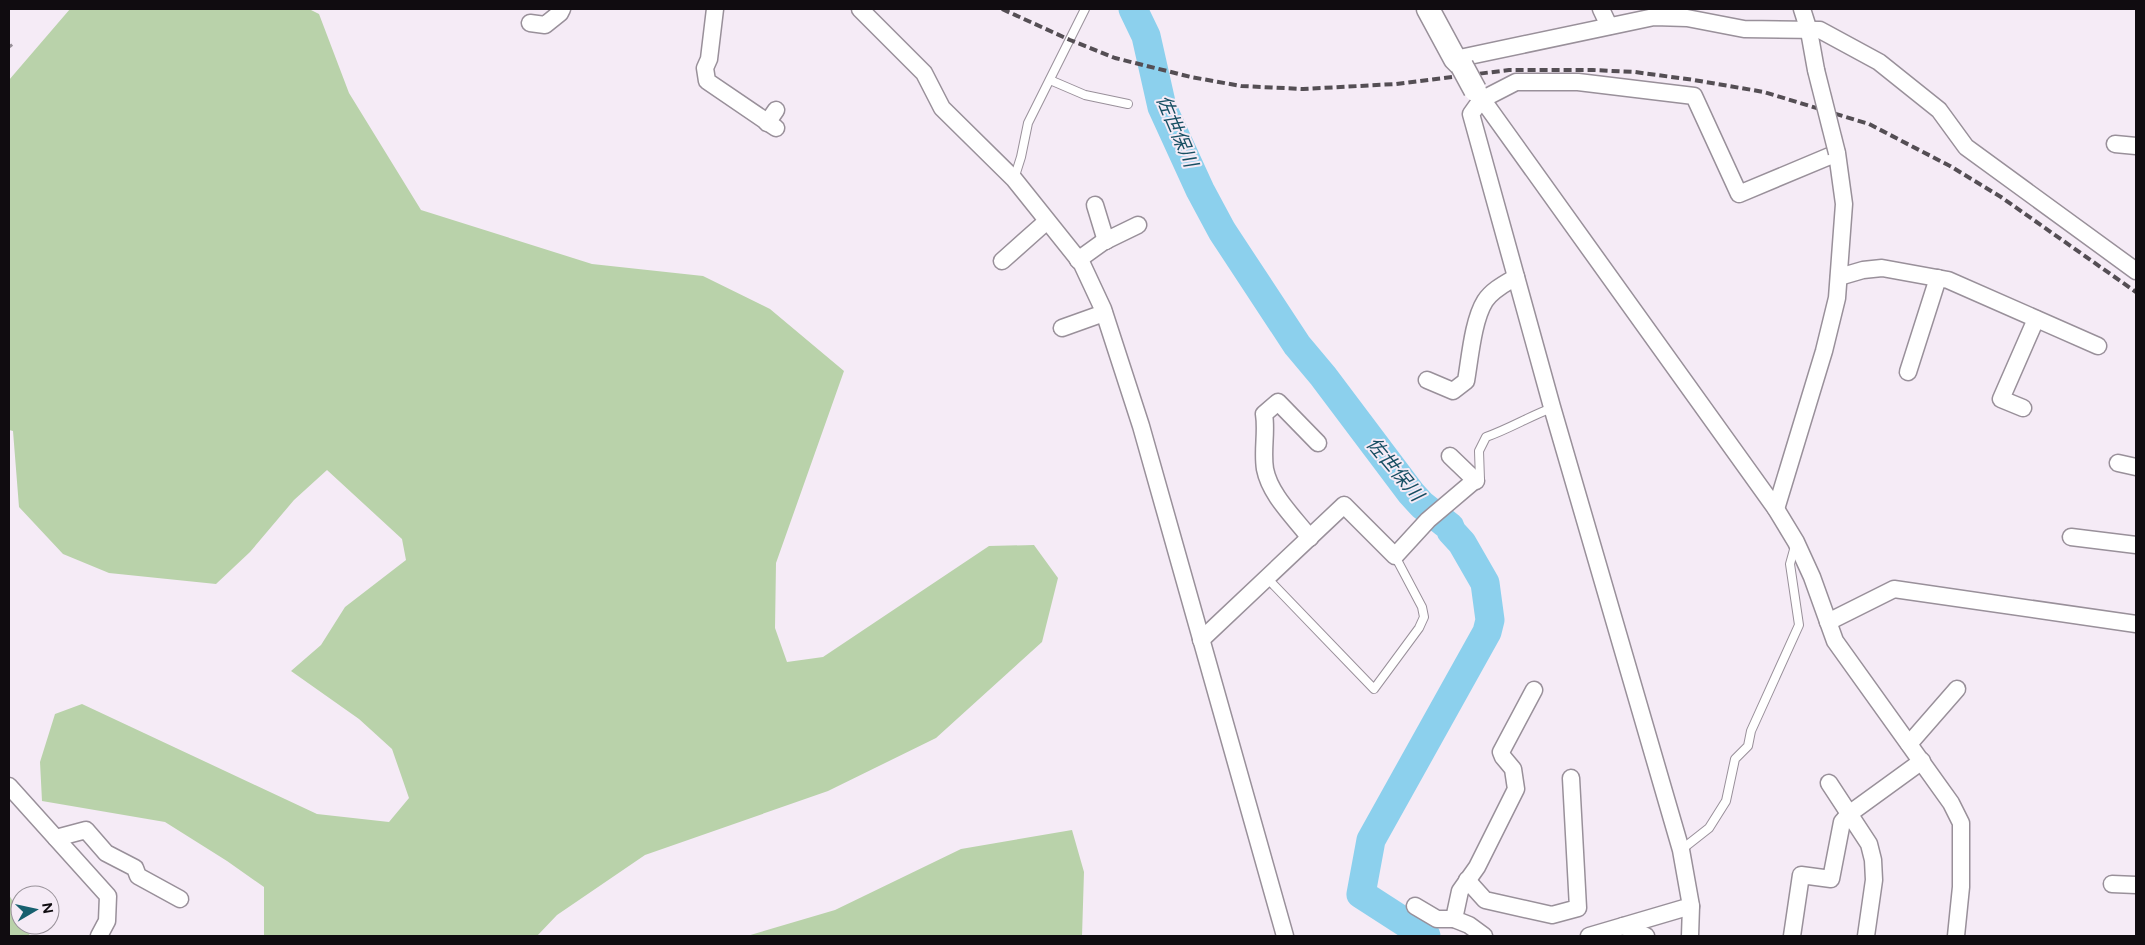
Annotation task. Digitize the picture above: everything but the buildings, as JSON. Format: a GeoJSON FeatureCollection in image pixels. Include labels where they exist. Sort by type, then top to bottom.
{"type":"FeatureCollection","features":[{"type":"Feature","properties":{"kind":"street"},"geometry":{"type":"LineString","coordinates":[[530,23],[545,24],[560,14],[562,9]]}},
{"type":"Feature","properties":{"kind":"street"},"geometry":{"type":"LineString","coordinates":[[714,9],[709,59],[705,68],[707,81],[773,120]]}},
{"type":"Feature","properties":{"kind":"street"},"geometry":{"type":"LineString","coordinates":[[860,9],[924,73],[942,108],[1014,179],[1078,260],[1104,313],[1141,426],[1285,936]]}},
{"type":"Feature","properties":{"kind":"street"},"geometry":{"type":"LineString","coordinates":[[1428,9],[1478,95],[1776,509],[1796,542],[1812,577],[1835,641],[1951,803],[1961,823],[1961,887],[1956,936]]}},
{"type":"Feature","properties":{"kind":"street"},"geometry":{"type":"LineString","coordinates":[[1601,9],[1609,26]]}},
{"type":"Feature","properties":{"kind":"street"},"geometry":{"type":"LineString","coordinates":[[1776,509],[1824,351],[1837,298],[1844,204],[1837,153],[1816,70],[1809,30],[1802,9]]}},
{"type":"Feature","properties":{"kind":"street"},"geometry":{"type":"LineString","coordinates":[[1458,63],[1609,26],[1654,17],[1687,18],[1744,29],[1820,30],[1880,62],[1939,110],[1966,147],[2136,272]]}},
{"type":"Feature","properties":{"kind":"street"},"geometry":{"type":"LineString","coordinates":[[1478,95],[1516,82],[1578,82],[1694,96],[1739,194],[1837,153]]}},
{"type":"Feature","properties":{"kind":"street"},"geometry":{"type":"LineString","coordinates":[[1478,95],[1471,114],[1552,408],[1681,850],[1690,906],[1690,936]]}},
{"type":"Feature","properties":{"kind":"street"},"geometry":{"type":"LineString","coordinates":[[1095,205],[1106,241]]}},
{"type":"Feature","properties":{"kind":"street"},"geometry":{"type":"LineString","coordinates":[[1009,261],[1047,221]]}},
{"type":"Feature","properties":{"kind":"street"},"geometry":{"type":"LineString","coordinates":[[1078,260],[1106,241],[1138,225]]}},
{"type":"Feature","properties":{"kind":"street"},"geometry":{"type":"LineString","coordinates":[[1838,277],[1863,270],[1882,268],[1948,280],[2098,346]]}},
{"type":"Feature","properties":{"kind":"street"},"geometry":{"type":"LineString","coordinates":[[1428,380],[1453,391],[1466,381],[1479,316],[1486,300],[1516,277]]}},
{"type":"Feature","properties":{"kind":"street"},"geometry":{"type":"LineString","coordinates":[[1908,372],[1938,278]]}},
{"type":"Feature","properties":{"kind":"street"},"geometry":{"type":"LineString","coordinates":[[1062,328],[1104,313]]}},
{"type":"Feature","properties":{"kind":"street"},"geometry":{"type":"LineString","coordinates":[[2022,408],[2001,399],[2036,319]]}},
{"type":"Feature","properties":{"kind":"street"},"geometry":{"type":"LineString","coordinates":[[1310,538],[1273,490],[1265,470],[1266,427],[1264,414],[1278,402],[1318,443]]}},
{"type":"Feature","properties":{"kind":"street"},"geometry":{"type":"LineString","coordinates":[[1201,640],[1344,505],[1396,556],[1428,520],[1475,481],[1450,456]]}},
{"type":"Feature","properties":{"kind":"street"},"geometry":{"type":"LineString","coordinates":[[2118,463],[2136,467]]}},
{"type":"Feature","properties":{"kind":"street"},"geometry":{"type":"LineString","coordinates":[[2071,537],[2136,545]]}},
{"type":"Feature","properties":{"kind":"street"},"geometry":{"type":"LineString","coordinates":[[1828,622],[1894,589],[2136,624]]}},
{"type":"Feature","properties":{"kind":"street"},"geometry":{"type":"LineString","coordinates":[[1909,744],[1958,689]]}},
{"type":"Feature","properties":{"kind":"street"},"geometry":{"type":"LineString","coordinates":[[1454,919],[1460,891],[1477,867],[1516,789],[1513,769],[1502,757],[1501,752],[1534,690]]}},
{"type":"Feature","properties":{"kind":"street"},"geometry":{"type":"LineString","coordinates":[[1792,936],[1801,875],[1831,879],[1842,822],[1849,814],[1922,761]]}},
{"type":"Feature","properties":{"kind":"street"},"geometry":{"type":"LineString","coordinates":[[1468,880],[1485,900],[1552,915],[1578,908],[1571,778]]}},
{"type":"Feature","properties":{"kind":"street"},"geometry":{"type":"LineString","coordinates":[[1829,783],[1861,829],[1869,844],[1873,860],[1874,880],[1866,936]]}},
{"type":"Feature","properties":{"kind":"street"},"geometry":{"type":"LineString","coordinates":[[9,786],[108,896],[107,921],[99,936]]}},
{"type":"Feature","properties":{"kind":"street"},"geometry":{"type":"LineString","coordinates":[[56,838],[86,830],[106,853],[136,868],[138,876],[180,899]]}},
{"type":"Feature","properties":{"kind":"street"},"geometry":{"type":"LineString","coordinates":[[2112,884],[2136,885]]}},
{"type":"Feature","properties":{"kind":"street"},"geometry":{"type":"LineString","coordinates":[[1415,906],[1437,919],[1454,919],[1469,925],[1484,936]]}},
{"type":"Feature","properties":{"kind":"street"},"geometry":{"type":"LineString","coordinates":[[1589,936],[1690,906]]}},
{"type":"Feature","properties":{"kind":"street"},"geometry":{"type":"LineString","coordinates":[[1623,926],[1646,936]]}},
{"type":"Feature","properties":{"kind":"lane"},"geometry":{"type":"LineString","coordinates":[[1014,179],[1028,123],[1085,9]]}},
{"type":"Feature","properties":{"kind":"lane"},"geometry":{"type":"LineString","coordinates":[[1050,80],[1085,95],[1128,104]]}},
{"type":"Feature","properties":{"kind":"lane"},"geometry":{"type":"LineString","coordinates":[[1475,481],[1480,480],[1479,451],[1486,437],[1508,429],[1531,416],[1552,408]]}},
{"type":"Feature","properties":{"kind":"lane"},"geometry":{"type":"LineString","coordinates":[[1681,850],[1710,828],[1726,801],[1735,759],[1748,746],[1752,731],[1799,625],[1790,564],[1796,542]]}},
{"type":"Feature","properties":{"kind":"lane"},"geometry":{"type":"LineString","coordinates":[[1267,578],[1374,689],[1424,617],[1422,607],[1396,556]]}},
{"type":"Feature","properties":{"kind":"green space"},"geometry":{"type":"Polygon","coordinates":[[[70,9],[309,9],[319,14],[349,93],[421,210],[592,264],[703,276],[770,309],[844,371],[776,563],[775,628],[787,662],[823,657],[989,546],[1034,545],[1058,578],[1042,642],[936,738],[828,791],[645,855],[557,915],[537,936],[264,936],[264,887],[165,822],[42,801],[40,762],[55,714],[82,704],[317,814],[389,822],[409,798],[392,749],[359,719],[291,671],[321,645],[345,607],[406,560],[402,539],[327,470],[294,500],[250,552],[216,584],[109,573],[63,554],[19,507],[13,431],[9,430],[9,80],[70,9]]]}},
{"type":"Feature","properties":{"kind":"green space"},"geometry":{"type":"Polygon","coordinates":[[[1072,830],[1084,872],[1082,936],[747,936],[835,910],[961,849],[1072,830]]]}},
{"type":"Feature","properties":{"kind":"green space"},"geometry":{"type":"Polygon","coordinates":[[[9,895],[10,935],[30,936],[9,936],[9,895]]]}},
{"type":"Feature","properties":{"kind":"waterway","name":"佐世保川"},"geometry":{"type":"LineString","coordinates":[[1133,9],[1146,36],[1162,107],[1200,190],[1222,231],[1297,345],[1323,376],[1411,493],[1422,505],[1450,527],[1451,531],[1462,543],[1485,583],[1490,620],[1487,632],[1371,840],[1361,894],[1426,936]]}},
{"type":"Feature","properties":{"kind":"railway"},"geometry":{"type":"LineString","coordinates":[[1002,9],[1115,58],[1191,77],[1241,86],[1303,89],[1396,84],[1509,70],[1593,70],[1635,72],[1764,92],[1869,124],[1950,166],[2001,197],[2136,292]]}}]}
